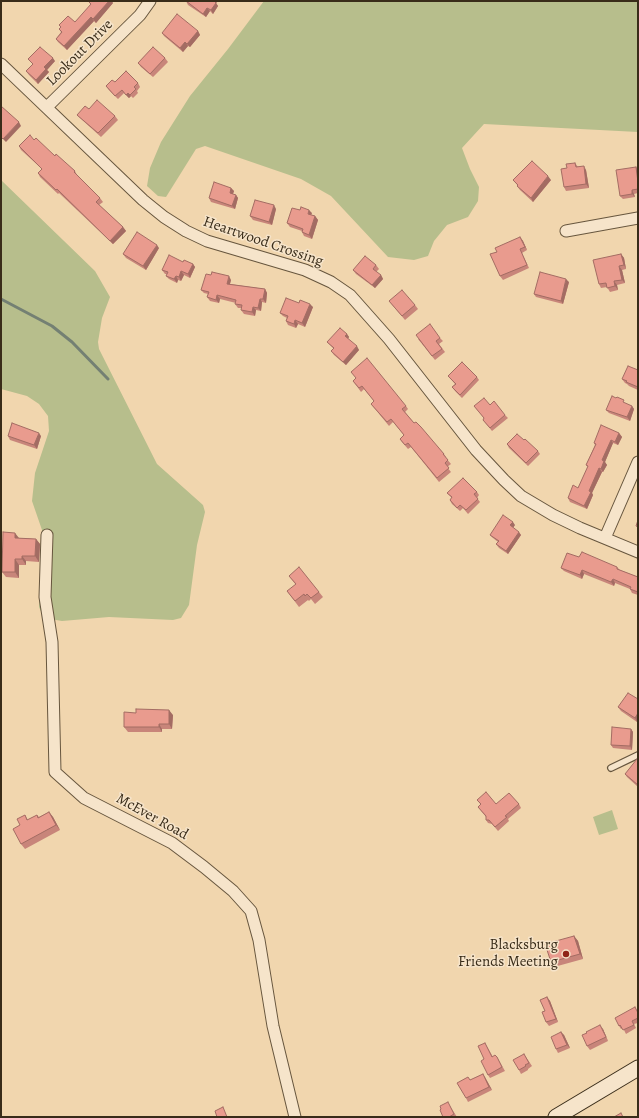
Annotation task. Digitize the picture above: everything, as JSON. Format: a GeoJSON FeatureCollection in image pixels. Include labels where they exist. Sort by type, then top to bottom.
{"type":"FeatureCollection","features":[{"type":"Feature","properties":{"kind":"street","name":"Lookout Drive"},"geometry":{"type":"LineString","coordinates":[[46,107],[140,15],[150,1]]}},
{"type":"Feature","properties":{"kind":"street","name":"Heartwood Crossing"},"geometry":{"type":"LineString","coordinates":[[1,64],[143,200],[164,217],[186,231],[207,241],[305,270],[331,282],[350,295],[389,339],[476,450],[521,496],[544,511],[638,552]]}},
{"type":"Feature","properties":{"kind":"street"},"geometry":{"type":"LineString","coordinates":[[566,231],[638,218]]}},
{"type":"Feature","properties":{"kind":"street"},"geometry":{"type":"LineString","coordinates":[[605,538],[638,462]]}},
{"type":"Feature","properties":{"kind":"street","name":"McEver Road"},"geometry":{"type":"LineString","coordinates":[[47,535],[44,597],[52,642],[55,772],[84,798],[172,843],[204,866],[233,891],[251,911],[259,940],[273,1026],[295,1117]]}},
{"type":"Feature","properties":{"kind":"street"},"geometry":{"type":"LineString","coordinates":[[556,1117],[638,1068]]}},
{"type":"Feature","properties":{"kind":"lane"},"geometry":{"type":"LineString","coordinates":[[611,768],[638,755]]}},
{"type":"Feature","properties":{"kind":"green space"},"geometry":{"type":"Polygon","coordinates":[[[264,1],[638,1],[638,132],[484,124],[462,148],[479,187],[478,201],[468,217],[447,225],[434,241],[428,256],[414,260],[388,257],[331,196],[301,179],[205,146],[196,149],[166,197],[158,196],[147,186],[150,168],[161,142],[190,96],[264,1]]]}},
{"type":"Feature","properties":{"kind":"green space"},"geometry":{"type":"Polygon","coordinates":[[[1,180],[95,271],[110,297],[102,318],[98,342],[99,349],[157,464],[203,505],[205,512],[197,545],[189,605],[181,618],[173,620],[109,617],[62,621],[44,618],[39,607],[42,530],[32,501],[35,473],[49,431],[48,416],[39,404],[27,396],[1,389],[1,180]]]}},
{"type":"Feature","properties":{"kind":"green space"},"geometry":{"type":"Polygon","coordinates":[[[612,810],[618,829],[599,835],[593,817],[612,810]]]}},
{"type":"Feature","properties":{"kind":"building"},"geometry":{"type":"Polygon","coordinates":[[[88,1],[109,1],[93,19],[91,17],[64,46],[56,39],[62,32],[59,29],[61,27],[59,25],[68,16],[75,22],[91,4],[88,1]]]}},
{"type":"Feature","properties":{"kind":"building"},"geometry":{"type":"Polygon","coordinates":[[[186,1],[214,1],[216,3],[211,10],[207,8],[203,14],[186,1]]]}},
{"type":"Feature","properties":{"kind":"building"},"geometry":{"type":"Polygon","coordinates":[[[177,14],[198,31],[187,44],[185,42],[180,48],[162,33],[177,14]]]}},
{"type":"Feature","properties":{"kind":"building"},"geometry":{"type":"Polygon","coordinates":[[[40,47],[53,58],[44,67],[46,69],[36,80],[26,71],[33,64],[28,59],[40,47]]]}},
{"type":"Feature","properties":{"kind":"building"},"geometry":{"type":"Polygon","coordinates":[[[153,47],[165,58],[150,74],[138,63],[153,47]]]}},
{"type":"Feature","properties":{"kind":"building"},"geometry":{"type":"Polygon","coordinates":[[[126,71],[138,83],[134,87],[136,89],[130,95],[128,93],[126,95],[122,90],[115,96],[106,86],[112,80],[115,82],[126,71]]]}},
{"type":"Feature","properties":{"kind":"building"},"geometry":{"type":"Polygon","coordinates":[[[97,100],[115,116],[98,133],[77,115],[85,106],[89,109],[97,100]]]}},
{"type":"Feature","properties":{"kind":"building"},"geometry":{"type":"Polygon","coordinates":[[[1,106],[19,122],[3,139],[1,137],[1,106]]]}},
{"type":"Feature","properties":{"kind":"building"},"geometry":{"type":"Polygon","coordinates":[[[30,135],[34,140],[36,138],[55,156],[56,154],[75,171],[74,172],[100,198],[96,202],[123,227],[110,241],[57,189],[56,190],[38,173],[42,169],[19,146],[30,135]]]}},
{"type":"Feature","properties":{"kind":"building"},"geometry":{"type":"Polygon","coordinates":[[[532,161],[548,176],[531,198],[517,186],[518,185],[513,180],[532,161]]]}},
{"type":"Feature","properties":{"kind":"building"},"geometry":{"type":"Polygon","coordinates":[[[575,163],[576,167],[584,166],[586,184],[564,187],[561,169],[567,168],[566,164],[575,163]]]}},
{"type":"Feature","properties":{"kind":"building"},"geometry":{"type":"Polygon","coordinates":[[[636,167],[638,189],[632,190],[632,194],[620,196],[616,170],[636,167]]]}},
{"type":"Feature","properties":{"kind":"building"},"geometry":{"type":"Polygon","coordinates":[[[214,182],[231,188],[230,193],[236,195],[232,206],[209,198],[214,182]]]}},
{"type":"Feature","properties":{"kind":"building"},"geometry":{"type":"Polygon","coordinates":[[[255,200],[274,205],[269,222],[250,216],[255,200]]]}},
{"type":"Feature","properties":{"kind":"building"},"geometry":{"type":"Polygon","coordinates":[[[301,207],[309,210],[308,214],[315,216],[309,235],[302,232],[303,229],[287,223],[292,208],[300,210],[301,207]]]}},
{"type":"Feature","properties":{"kind":"building"},"geometry":{"type":"Polygon","coordinates":[[[137,232],[157,245],[143,266],[123,254],[137,232]]]}},
{"type":"Feature","properties":{"kind":"building"},"geometry":{"type":"Polygon","coordinates":[[[520,237],[525,247],[520,249],[527,265],[500,276],[490,254],[497,252],[495,248],[520,237]]]}},
{"type":"Feature","properties":{"kind":"building"},"geometry":{"type":"Polygon","coordinates":[[[621,254],[624,265],[619,266],[622,280],[614,281],[615,286],[607,288],[606,283],[599,284],[593,260],[621,254]]]}},
{"type":"Feature","properties":{"kind":"building"},"geometry":{"type":"Polygon","coordinates":[[[169,255],[183,262],[184,260],[193,264],[188,274],[181,271],[179,277],[176,276],[174,279],[166,276],[168,272],[162,270],[169,255]]]}},
{"type":"Feature","properties":{"kind":"building"},"geometry":{"type":"Polygon","coordinates":[[[365,256],[376,265],[373,269],[381,275],[372,285],[353,270],[365,256]]]}},
{"type":"Feature","properties":{"kind":"building"},"geometry":{"type":"Polygon","coordinates":[[[212,272],[229,276],[227,284],[265,289],[263,299],[260,299],[258,308],[253,307],[252,312],[241,310],[242,305],[235,304],[236,300],[217,295],[216,300],[207,297],[209,292],[201,290],[206,274],[211,275],[212,272]]]}},
{"type":"Feature","properties":{"kind":"building"},"geometry":{"type":"Polygon","coordinates":[[[540,272],[566,279],[561,301],[534,294],[540,272]]]}},
{"type":"Feature","properties":{"kind":"building"},"geometry":{"type":"Polygon","coordinates":[[[402,290],[415,305],[402,316],[389,301],[402,290]]]}},
{"type":"Feature","properties":{"kind":"building"},"geometry":{"type":"Polygon","coordinates":[[[286,298],[299,303],[300,300],[310,304],[302,323],[295,320],[294,324],[286,321],[288,316],[280,313],[286,298]]]}},
{"type":"Feature","properties":{"kind":"building"},"geometry":{"type":"Polygon","coordinates":[[[430,324],[440,338],[436,341],[442,349],[432,356],[416,335],[430,324]]]}},
{"type":"Feature","properties":{"kind":"building"},"geometry":{"type":"Polygon","coordinates":[[[340,328],[347,334],[345,336],[357,346],[343,362],[331,351],[334,348],[327,342],[340,328]]]}},
{"type":"Feature","properties":{"kind":"building"},"geometry":{"type":"Polygon","coordinates":[[[367,358],[406,406],[402,409],[414,423],[416,422],[421,427],[448,460],[445,463],[449,468],[437,478],[408,443],[405,445],[400,439],[404,435],[391,419],[387,422],[371,404],[374,401],[362,386],[359,388],[353,381],[356,378],[351,372],[367,358]]]}},
{"type":"Feature","properties":{"kind":"building"},"geometry":{"type":"Polygon","coordinates":[[[462,362],[477,377],[460,395],[452,387],[456,384],[448,376],[462,362]]]}},
{"type":"Feature","properties":{"kind":"building"},"geometry":{"type":"Polygon","coordinates":[[[628,366],[638,370],[638,387],[622,379],[628,366]]]}},
{"type":"Feature","properties":{"kind":"building"},"geometry":{"type":"Polygon","coordinates":[[[612,396],[624,400],[623,402],[632,406],[627,417],[606,410],[612,396]]]}},
{"type":"Feature","properties":{"kind":"building"},"geometry":{"type":"Polygon","coordinates":[[[484,398],[490,405],[494,401],[505,415],[490,428],[474,406],[484,398]]]}},
{"type":"Feature","properties":{"kind":"building"},"geometry":{"type":"Polygon","coordinates":[[[12,423],[39,433],[34,445],[8,436],[12,423]]]}},
{"type":"Feature","properties":{"kind":"building"},"geometry":{"type":"Polygon","coordinates":[[[601,425],[619,433],[615,442],[611,440],[602,460],[604,461],[601,469],[599,468],[589,491],[591,492],[584,506],[568,498],[573,485],[578,488],[588,466],[586,465],[596,444],[594,443],[601,425]]]}},
{"type":"Feature","properties":{"kind":"building"},"geometry":{"type":"Polygon","coordinates":[[[517,434],[538,451],[526,463],[507,444],[517,434]]]}},
{"type":"Feature","properties":{"kind":"building"},"geometry":{"type":"Polygon","coordinates":[[[463,478],[477,492],[474,494],[478,499],[466,510],[460,505],[457,508],[450,500],[452,497],[447,493],[463,478]]]}},
{"type":"Feature","properties":{"kind":"building"},"geometry":{"type":"Polygon","coordinates":[[[503,515],[513,522],[510,525],[519,532],[506,551],[496,544],[499,541],[490,535],[503,515]]]}},
{"type":"Feature","properties":{"kind":"building"},"geometry":{"type":"Polygon","coordinates":[[[3,532],[15,533],[15,538],[36,539],[35,556],[22,556],[22,559],[15,559],[15,572],[2,572],[3,532]]]}},
{"type":"Feature","properties":{"kind":"building"},"geometry":{"type":"Polygon","coordinates":[[[582,552],[617,567],[617,569],[638,577],[638,592],[630,589],[631,587],[613,579],[611,582],[582,570],[580,575],[561,568],[567,553],[579,557],[582,552]]]}},
{"type":"Feature","properties":{"kind":"building"},"geometry":{"type":"Polygon","coordinates":[[[299,567],[319,592],[311,598],[307,594],[305,596],[304,594],[295,601],[287,591],[296,584],[289,576],[299,567]]]}},
{"type":"Feature","properties":{"kind":"building"},"geometry":{"type":"Polygon","coordinates":[[[628,693],[638,699],[638,713],[635,718],[618,707],[628,693]]]}},
{"type":"Feature","properties":{"kind":"building"},"geometry":{"type":"Polygon","coordinates":[[[136,709],[169,710],[169,724],[159,724],[159,727],[124,727],[124,712],[136,713],[136,709]]]}},
{"type":"Feature","properties":{"kind":"building"},"geometry":{"type":"Polygon","coordinates":[[[612,727],[631,729],[630,746],[611,745],[612,727]]]}},
{"type":"Feature","properties":{"kind":"building"},"geometry":{"type":"Polygon","coordinates":[[[637,759],[638,760],[638,785],[625,774],[637,759]]]}},
{"type":"Feature","properties":{"kind":"building"},"geometry":{"type":"Polygon","coordinates":[[[486,792],[496,804],[509,793],[519,804],[495,827],[489,820],[486,820],[486,816],[478,807],[481,804],[477,800],[486,792]]]}},
{"type":"Feature","properties":{"kind":"building"},"geometry":{"type":"Polygon","coordinates":[[[49,812],[56,825],[21,844],[13,829],[20,825],[17,819],[25,815],[27,820],[37,815],[38,818],[49,812]]]}},
{"type":"Feature","properties":{"kind":"building","name":"Blacksburg Friends Meeting"},"geometry":{"type":"Polygon","coordinates":[[[574,936],[580,954],[551,962],[545,944],[574,936]]]}},
{"type":"Feature","properties":{"kind":"building"},"geometry":{"type":"Polygon","coordinates":[[[547,997],[556,1019],[546,1022],[542,1012],[545,1011],[540,1000],[547,997]]]}},
{"type":"Feature","properties":{"kind":"building"},"geometry":{"type":"Polygon","coordinates":[[[635,1007],[638,1013],[638,1018],[632,1021],[634,1025],[623,1030],[615,1018],[635,1007]]]}},
{"type":"Feature","properties":{"kind":"building"},"geometry":{"type":"Polygon","coordinates":[[[600,1025],[606,1037],[587,1046],[582,1035],[600,1025]]]}},
{"type":"Feature","properties":{"kind":"building"},"geometry":{"type":"Polygon","coordinates":[[[561,1032],[567,1045],[556,1049],[551,1037],[561,1032]]]}},
{"type":"Feature","properties":{"kind":"building"},"geometry":{"type":"Polygon","coordinates":[[[485,1043],[492,1057],[495,1055],[497,1057],[502,1067],[488,1075],[481,1061],[484,1059],[478,1046],[485,1043]]]}},
{"type":"Feature","properties":{"kind":"building"},"geometry":{"type":"Polygon","coordinates":[[[524,1054],[529,1063],[519,1070],[513,1060],[524,1054]]]}},
{"type":"Feature","properties":{"kind":"building"},"geometry":{"type":"Polygon","coordinates":[[[483,1074],[489,1087],[466,1098],[457,1083],[468,1077],[470,1080],[483,1074]]]}},
{"type":"Feature","properties":{"kind":"building"},"geometry":{"type":"Polygon","coordinates":[[[448,1102],[454,1114],[449,1117],[443,1117],[440,1106],[448,1102]]]}},
{"type":"Feature","properties":{"kind":"building"},"geometry":{"type":"Polygon","coordinates":[[[223,1107],[227,1117],[217,1117],[215,1111],[223,1107]]]}},
{"type":"Feature","properties":{"kind":"building"},"geometry":{"type":"Polygon","coordinates":[[[621,1113],[623,1117],[614,1117],[621,1113]]]}},
{"type":"Feature","properties":{"kind":"waterway"},"geometry":{"type":"LineString","coordinates":[[1,299],[52,326],[72,342],[108,379]]}},
{"type":"Feature","properties":{"kind":"place","name":"Blacksburg Friends Meeting"},"geometry":{"type":"Point","coordinates":[566,954]}}]}
